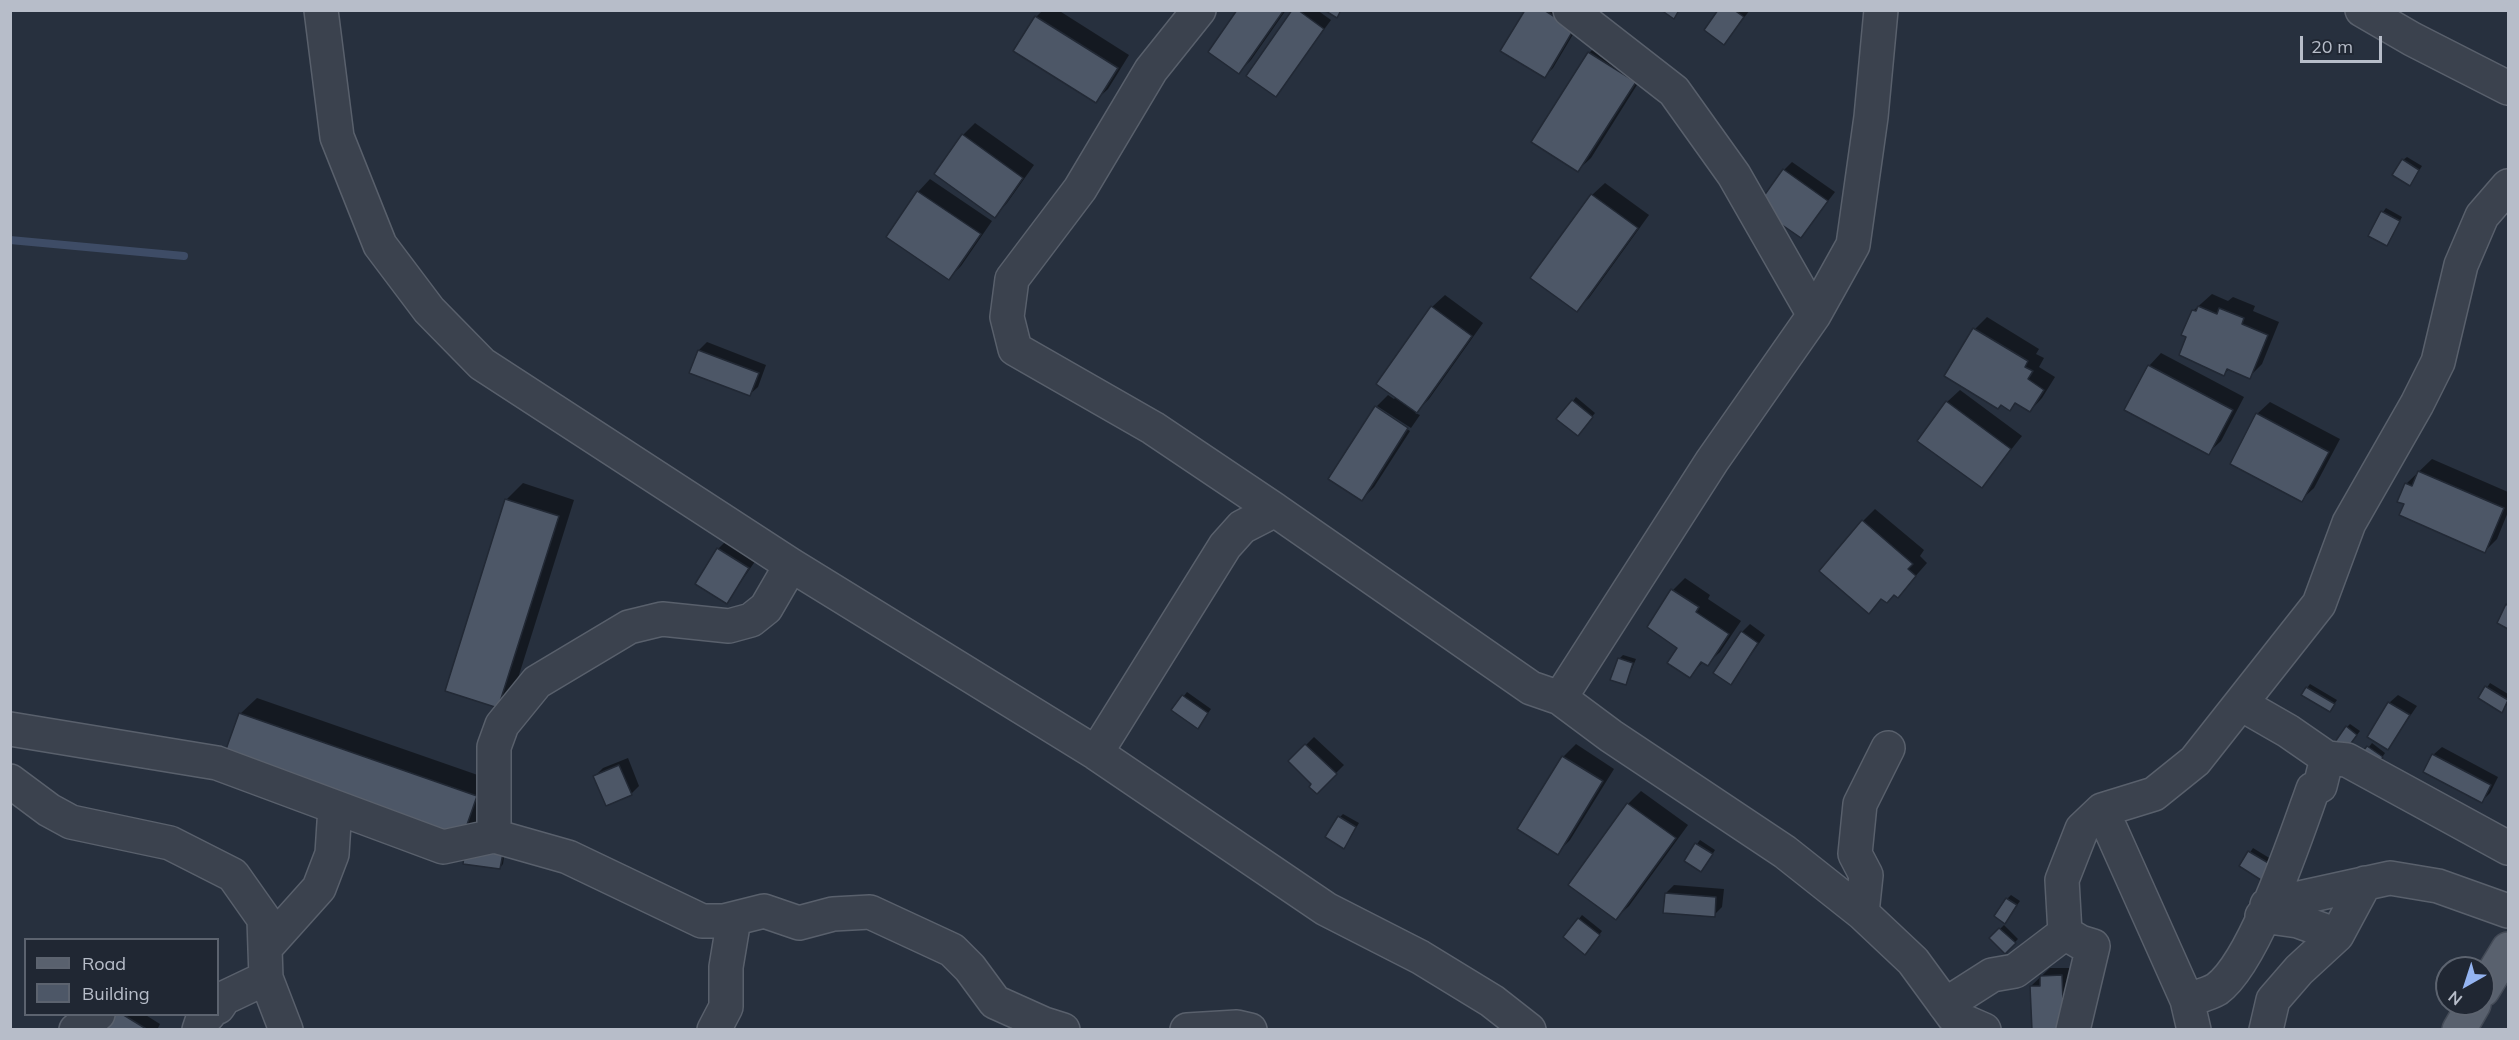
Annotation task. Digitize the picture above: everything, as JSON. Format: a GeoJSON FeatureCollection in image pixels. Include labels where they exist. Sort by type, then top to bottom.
{"type":"FeatureCollection","features":[{"type":"Feature","properties":{"kind":"main road"},"geometry":{"type":"LineString","coordinates":[[2495,970],[2508,949]]}},
{"type":"Feature","properties":{"kind":"main road"},"geometry":{"type":"LineString","coordinates":[[2458,1029],[2466,1016]]}},
{"type":"Feature","properties":{"kind":"street"},"geometry":{"type":"LineString","coordinates":[[321,10],[337,137],[380,245],[429,310],[482,364],[791,565],[1096,753],[1326,909],[1420,957],[1492,1001],[1529,1029]]}},
{"type":"Feature","properties":{"kind":"street"},"geometry":{"type":"LineString","coordinates":[[1199,10],[1151,70],[1080,189],[1012,279],[1007,317],[1015,349],[1154,428],[1531,688],[1560,698],[1611,736],[1785,852],[1862,913],[1914,961],[1954,1017],[1984,1029]]}},
{"type":"Feature","properties":{"kind":"street"},"geometry":{"type":"LineString","coordinates":[[1570,10],[1674,91],[1734,175],[1814,315]]}},
{"type":"Feature","properties":{"kind":"street"},"geometry":{"type":"LineString","coordinates":[[1560,698],[1712,461],[1814,315],[1853,245],[1871,117],[1881,10]]}},
{"type":"Feature","properties":{"kind":"street"},"geometry":{"type":"LineString","coordinates":[[2362,10],[2412,39],[2508,88]]}},
{"type":"Feature","properties":{"kind":"street"},"geometry":{"type":"LineString","coordinates":[[2065,933],[2062,880],[2082,829],[2102,810],[2154,794],[2195,761],[2319,604],[2349,523],[2417,404],[2438,362],[2461,265],[2482,216],[2508,186]]}},
{"type":"Feature","properties":{"kind":"street"},"geometry":{"type":"LineString","coordinates":[[1096,753],[1225,546],[1242,527],[1275,510]]}},
{"type":"Feature","properties":{"kind":"street"},"geometry":{"type":"LineString","coordinates":[[494,836],[494,747],[502,725],[537,682],[629,627],[662,619],[729,626],[751,620],[766,608],[791,565]]}},
{"type":"Feature","properties":{"kind":"street"},"geometry":{"type":"LineString","coordinates":[[2241,704],[2288,731],[2327,758],[2348,760],[2508,848]]}},
{"type":"Feature","properties":{"kind":"street"},"geometry":{"type":"LineString","coordinates":[[10,729],[217,763],[443,847],[494,836],[568,857],[702,921],[734,919],[764,911],[799,923],[833,914],[870,912],[952,950],[970,968],[995,1002],[1044,1024],[1063,1029]]}},
{"type":"Feature","properties":{"kind":"street"},"geometry":{"type":"LineString","coordinates":[[1862,913],[1866,875],[1856,854],[1860,804],[1888,748]]}},
{"type":"Feature","properties":{"kind":"street"},"geometry":{"type":"LineString","coordinates":[[2102,810],[2190,1015],[2240,964],[2289,856],[2313,789],[2320,786],[2327,758]]}},
{"type":"Feature","properties":{"kind":"street"},"geometry":{"type":"LineString","coordinates":[[10,781],[71,822],[170,843],[233,875],[264,919],[267,946],[266,978],[286,1029]]}},
{"type":"Feature","properties":{"kind":"street"},"geometry":{"type":"LineString","coordinates":[[267,946],[319,888],[332,854],[335,807]]}},
{"type":"Feature","properties":{"kind":"street"},"geometry":{"type":"LineString","coordinates":[[2264,911],[2390,878],[2438,886],[2508,911]]}},
{"type":"Feature","properties":{"kind":"street"},"geometry":{"type":"LineString","coordinates":[[2266,1029],[2273,1000],[2299,970],[2337,935],[2365,883]]}},
{"type":"Feature","properties":{"kind":"street"},"geometry":{"type":"LineString","coordinates":[[2264,911],[2337,935]]}},
{"type":"Feature","properties":{"kind":"street"},"geometry":{"type":"LineString","coordinates":[[714,1029],[726,1007],[726,966],[734,919]]}},
{"type":"Feature","properties":{"kind":"street"},"geometry":{"type":"LineString","coordinates":[[1945,1005],[1992,975],[2015,970],[2065,933]]}},
{"type":"Feature","properties":{"kind":"street"},"geometry":{"type":"LineString","coordinates":[[2065,933],[2094,946],[2073,1029]]}},
{"type":"Feature","properties":{"kind":"street"},"geometry":{"type":"LineString","coordinates":[[219,1005],[224,998],[266,978]]}},
{"type":"Feature","properties":{"kind":"street"},"geometry":{"type":"LineString","coordinates":[[76,1029],[95,1016]]}},
{"type":"Feature","properties":{"kind":"street"},"geometry":{"type":"LineString","coordinates":[[199,1029],[207,1016]]}},
{"type":"Feature","properties":{"kind":"street"},"geometry":{"type":"LineString","coordinates":[[1187,1029],[1237,1027],[1250,1029]]}},
{"type":"Feature","properties":{"kind":"building"},"geometry":{"type":"Polygon","coordinates":[[[1237,10],[1284,10],[1239,74],[1208,52],[1237,10]]]}},
{"type":"Feature","properties":{"kind":"building"},"geometry":{"type":"Polygon","coordinates":[[[1292,10],[1298,10],[1324,29],[1276,97],[1246,76],[1292,10]]]}},
{"type":"Feature","properties":{"kind":"building"},"geometry":{"type":"Polygon","coordinates":[[[1324,10],[1341,10],[1337,18],[1324,10]]]}},
{"type":"Feature","properties":{"kind":"building"},"geometry":{"type":"Polygon","coordinates":[[[1525,10],[1544,10],[1574,29],[1545,78],[1500,51],[1525,10]]]}},
{"type":"Feature","properties":{"kind":"building"},"geometry":{"type":"Polygon","coordinates":[[[1661,10],[1679,10],[1674,19],[1661,10]]]}},
{"type":"Feature","properties":{"kind":"building"},"geometry":{"type":"Polygon","coordinates":[[[1718,10],[1734,10],[1744,17],[1724,45],[1704,30],[1718,10]]]}},
{"type":"Feature","properties":{"kind":"building"},"geometry":{"type":"Polygon","coordinates":[[[1035,16],[1118,68],[1096,103],[1013,51],[1035,16]]]}},
{"type":"Feature","properties":{"kind":"building"},"geometry":{"type":"Polygon","coordinates":[[[1588,52],[1636,82],[1578,172],[1531,142],[1588,52]]]}},
{"type":"Feature","properties":{"kind":"building"},"geometry":{"type":"Polygon","coordinates":[[[962,134],[1023,178],[995,218],[934,174],[962,134]]]}},
{"type":"Feature","properties":{"kind":"building"},"geometry":{"type":"Polygon","coordinates":[[[2402,159],[2419,170],[2410,186],[2392,175],[2402,159]]]}},
{"type":"Feature","properties":{"kind":"building"},"geometry":{"type":"Polygon","coordinates":[[[1783,169],[1828,201],[1801,238],[1756,207],[1783,169]]]}},
{"type":"Feature","properties":{"kind":"building"},"geometry":{"type":"Polygon","coordinates":[[[917,191],[981,234],[949,280],[886,237],[917,191]]]}},
{"type":"Feature","properties":{"kind":"building"},"geometry":{"type":"Polygon","coordinates":[[[1591,194],[1638,228],[1577,312],[1530,278],[1591,194]]]}},
{"type":"Feature","properties":{"kind":"building"},"geometry":{"type":"Polygon","coordinates":[[[2381,211],[2400,221],[2387,246],[2368,236],[2381,211]]]}},
{"type":"Feature","properties":{"kind":"building"},"geometry":{"type":"Polygon","coordinates":[[[1431,306],[1472,336],[1417,413],[1376,384],[1431,306]]]}},
{"type":"Feature","properties":{"kind":"building"},"geometry":{"type":"Polygon","coordinates":[[[2198,306],[2217,314],[2219,308],[2244,318],[2242,324],[2268,335],[2250,379],[2227,369],[2224,376],[2179,355],[2186,337],[2181,335],[2192,310],[2196,311],[2198,306]]]}},
{"type":"Feature","properties":{"kind":"building"},"geometry":{"type":"Polygon","coordinates":[[[1973,328],[2028,361],[2025,367],[2033,371],[2028,379],[2044,390],[2030,412],[2015,403],[2010,411],[2001,405],[1998,409],[1944,376],[1973,328]]]}},
{"type":"Feature","properties":{"kind":"building"},"geometry":{"type":"Polygon","coordinates":[[[698,350],[759,373],[750,396],[689,373],[698,350]]]}},
{"type":"Feature","properties":{"kind":"building"},"geometry":{"type":"Polygon","coordinates":[[[2148,365],[2233,410],[2209,455],[2124,410],[2148,365]]]}},
{"type":"Feature","properties":{"kind":"building"},"geometry":{"type":"Polygon","coordinates":[[[1572,400],[1593,417],[1578,436],[1556,419],[1572,400]]]}},
{"type":"Feature","properties":{"kind":"building"},"geometry":{"type":"Polygon","coordinates":[[[1946,401],[2011,449],[1982,488],[1917,441],[1946,401]]]}},
{"type":"Feature","properties":{"kind":"building"},"geometry":{"type":"Polygon","coordinates":[[[1375,406],[1408,428],[1362,501],[1328,479],[1375,406]]]}},
{"type":"Feature","properties":{"kind":"building"},"geometry":{"type":"Polygon","coordinates":[[[2256,413],[2329,452],[2302,502],[2230,464],[2256,413]]]}},
{"type":"Feature","properties":{"kind":"building"},"geometry":{"type":"Polygon","coordinates":[[[2418,471],[2504,508],[2485,553],[2399,515],[2404,504],[2397,502],[2405,483],[2412,486],[2418,471]]]}},
{"type":"Feature","properties":{"kind":"building"},"geometry":{"type":"Polygon","coordinates":[[[505,499],[559,516],[498,708],[445,691],[505,499]]]}},
{"type":"Feature","properties":{"kind":"building"},"geometry":{"type":"Polygon","coordinates":[[[1862,520],[1913,564],[1908,569],[1916,576],[1898,598],[1894,595],[1887,603],[1881,599],[1869,614],[1819,571],[1862,520]]]}},
{"type":"Feature","properties":{"kind":"building"},"geometry":{"type":"Polygon","coordinates":[[[717,548],[749,568],[727,604],[695,584],[717,548]]]}},
{"type":"Feature","properties":{"kind":"building"},"geometry":{"type":"Polygon","coordinates":[[[1671,589],[1699,607],[1696,612],[1729,634],[1708,666],[1701,662],[1690,678],[1667,663],[1677,648],[1647,627],[1671,589]]]}},
{"type":"Feature","properties":{"kind":"building"},"geometry":{"type":"Polygon","coordinates":[[[2506,604],[2508,606],[2508,629],[2497,623],[2506,604]]]}},
{"type":"Feature","properties":{"kind":"building"},"geometry":{"type":"Polygon","coordinates":[[[1741,631],[1758,643],[1731,685],[1713,673],[1741,631]]]}},
{"type":"Feature","properties":{"kind":"building"},"geometry":{"type":"Polygon","coordinates":[[[1618,658],[1633,663],[1626,685],[1610,680],[1618,658]]]}},
{"type":"Feature","properties":{"kind":"building"},"geometry":{"type":"Polygon","coordinates":[[[2485,686],[2508,700],[2502,713],[2478,698],[2485,686]]]}},
{"type":"Feature","properties":{"kind":"building"},"geometry":{"type":"Polygon","coordinates":[[[2306,687],[2335,704],[2330,712],[2301,695],[2306,687]]]}},
{"type":"Feature","properties":{"kind":"building"},"geometry":{"type":"Polygon","coordinates":[[[1182,695],[1208,713],[1198,729],[1171,710],[1182,695]]]}},
{"type":"Feature","properties":{"kind":"building"},"geometry":{"type":"Polygon","coordinates":[[[2388,702],[2410,715],[2388,750],[2367,737],[2388,702]]]}},
{"type":"Feature","properties":{"kind":"building"},"geometry":{"type":"Polygon","coordinates":[[[239,713],[477,796],[462,839],[224,755],[239,713]]]}},
{"type":"Feature","properties":{"kind":"building"},"geometry":{"type":"Polygon","coordinates":[[[2346,726],[2357,735],[2346,750],[2335,742],[2346,726]]]}},
{"type":"Feature","properties":{"kind":"building"},"geometry":{"type":"Polygon","coordinates":[[[1305,744],[1337,774],[1317,794],[1309,787],[1311,784],[1288,761],[1305,744]]]}},
{"type":"Feature","properties":{"kind":"building"},"geometry":{"type":"Polygon","coordinates":[[[2367,746],[2383,757],[2373,771],[2357,759],[2367,746]]]}},
{"type":"Feature","properties":{"kind":"building"},"geometry":{"type":"Polygon","coordinates":[[[2432,754],[2491,785],[2482,803],[2423,772],[2432,754]]]}},
{"type":"Feature","properties":{"kind":"building"},"geometry":{"type":"Polygon","coordinates":[[[1562,756],[1603,781],[1558,855],[1517,829],[1562,756]]]}},
{"type":"Feature","properties":{"kind":"building"},"geometry":{"type":"Polygon","coordinates":[[[619,765],[632,795],[606,806],[593,776],[619,765]]]}},
{"type":"Feature","properties":{"kind":"building"},"geometry":{"type":"Polygon","coordinates":[[[1627,803],[1676,838],[1616,920],[1568,885],[1627,803]]]}},
{"type":"Feature","properties":{"kind":"building"},"geometry":{"type":"Polygon","coordinates":[[[1338,816],[1356,827],[1344,849],[1325,837],[1338,816]]]}},
{"type":"Feature","properties":{"kind":"building"},"geometry":{"type":"Polygon","coordinates":[[[466,842],[504,848],[500,869],[463,864],[466,842]]]}},
{"type":"Feature","properties":{"kind":"building"},"geometry":{"type":"Polygon","coordinates":[[[1695,843],[1713,854],[1701,872],[1684,861],[1695,843]]]}},
{"type":"Feature","properties":{"kind":"building"},"geometry":{"type":"Polygon","coordinates":[[[2248,851],[2282,871],[2272,887],[2239,866],[2248,851]]]}},
{"type":"Feature","properties":{"kind":"building"},"geometry":{"type":"Polygon","coordinates":[[[1665,893],[1716,897],[1715,917],[1663,913],[1665,893]]]}},
{"type":"Feature","properties":{"kind":"building"},"geometry":{"type":"Polygon","coordinates":[[[2006,898],[2017,905],[2005,924],[1994,916],[2006,898]]]}},
{"type":"Feature","properties":{"kind":"building"},"geometry":{"type":"Polygon","coordinates":[[[1578,918],[1600,935],[1585,955],[1563,937],[1578,918]]]}},
{"type":"Feature","properties":{"kind":"building"},"geometry":{"type":"Polygon","coordinates":[[[1999,928],[2016,943],[2005,954],[1989,938],[1999,928]]]}},
{"type":"Feature","properties":{"kind":"building"},"geometry":{"type":"Polygon","coordinates":[[[2062,975],[2064,1030],[2032,1030],[2030,986],[2040,986],[2040,976],[2062,975]]]}},
{"type":"Feature","properties":{"kind":"building"},"geometry":{"type":"Polygon","coordinates":[[[106,1016],[125,1016],[148,1030],[98,1030],[106,1016]]]}},
{"type":"Feature","properties":{"kind":"waterway"},"geometry":{"type":"LineString","coordinates":[[10,240],[184,256]]}}]}
